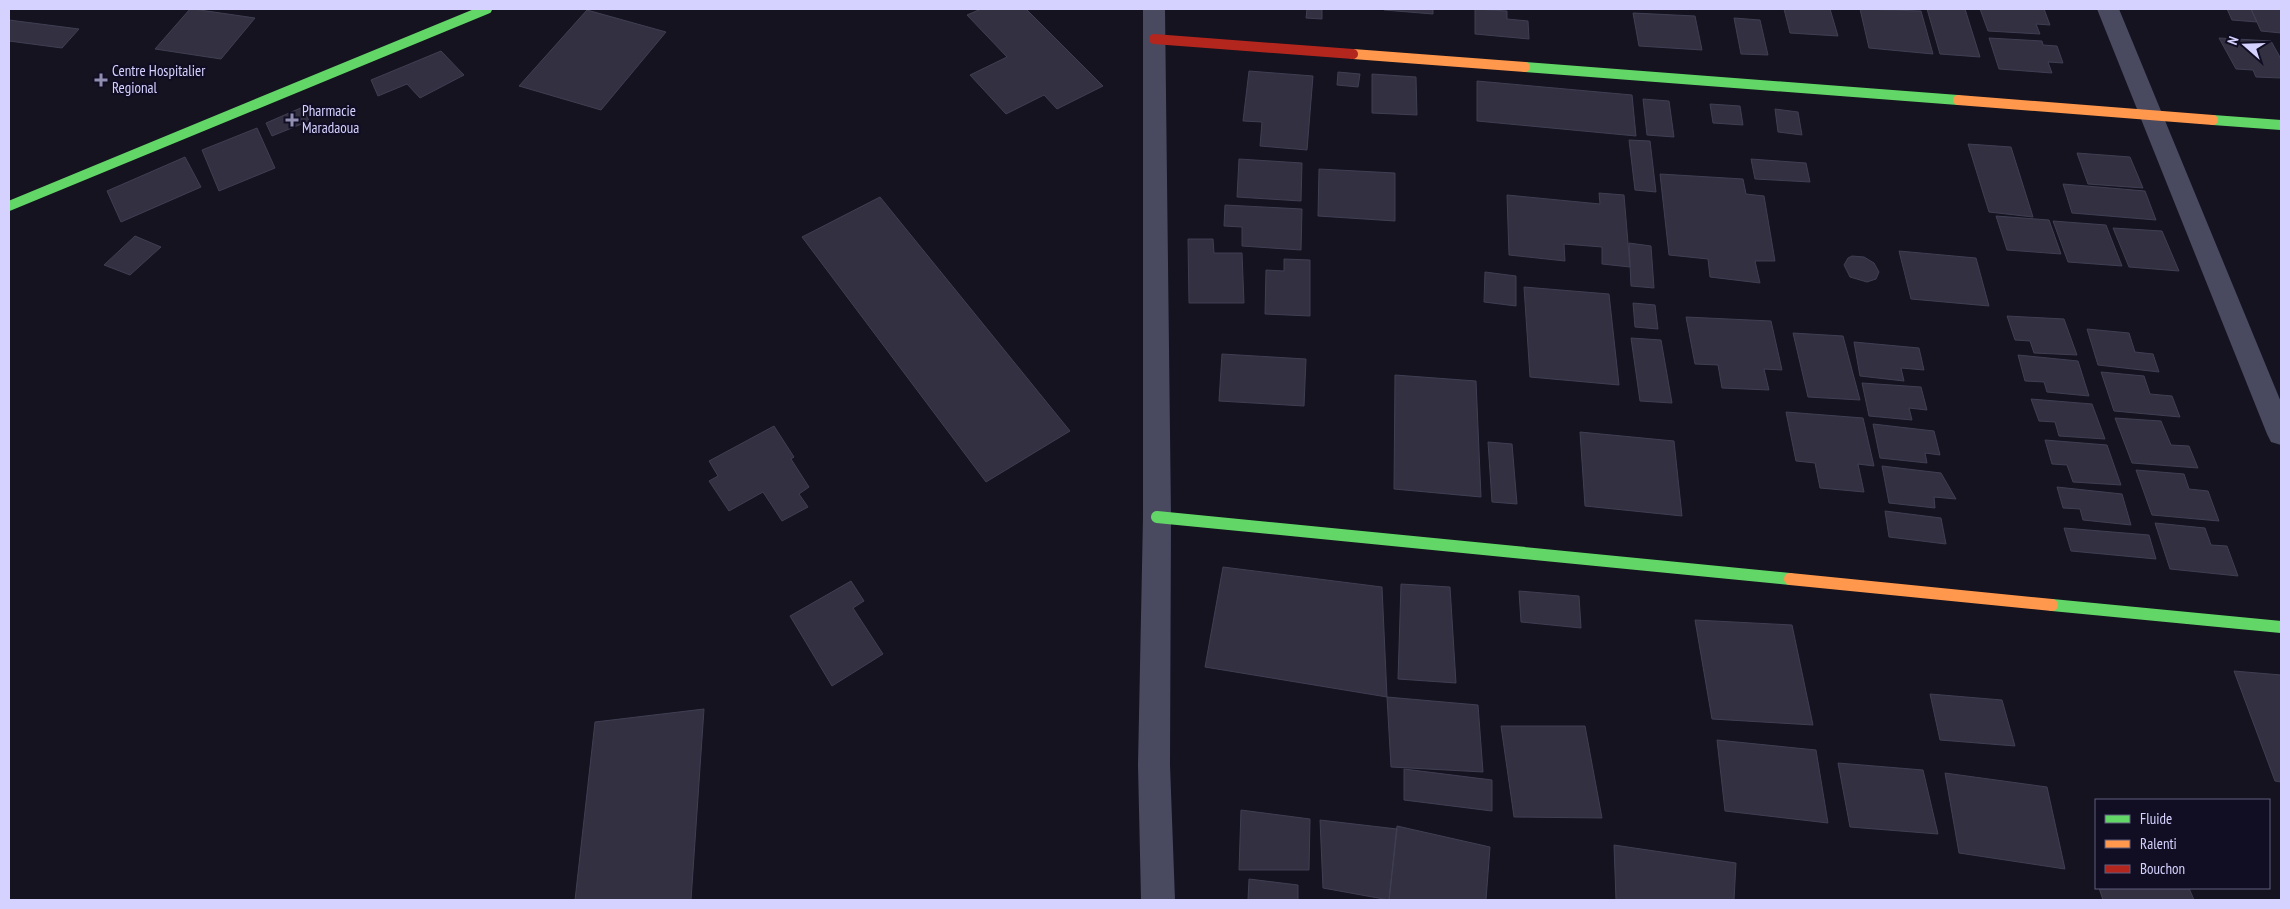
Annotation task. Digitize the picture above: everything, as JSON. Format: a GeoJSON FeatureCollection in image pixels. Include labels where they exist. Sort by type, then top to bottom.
{"type":"FeatureCollection","features":[{"type":"Feature","properties":{"kind":"street"},"geometry":{"type":"LineString","coordinates":[[9,206],[487,9]]}},
{"type":"Feature","properties":{"kind":"street"},"geometry":{"type":"LineString","coordinates":[[1154,9],[1157,517],[1154,765],[1158,900]]}},
{"type":"Feature","properties":{"kind":"street"},"geometry":{"type":"LineString","coordinates":[[2108,9],[2281,434]]}},
{"type":"Feature","properties":{"kind":"street"},"geometry":{"type":"LineString","coordinates":[[1154,39],[2281,125]]}},
{"type":"Feature","properties":{"kind":"street"},"geometry":{"type":"LineString","coordinates":[[1157,517],[2281,628]]}},
{"type":"Feature","properties":{"kind":"building"},"geometry":{"type":"Polygon","coordinates":[[[190,9],[255,18],[221,59],[155,49],[190,9]]]}},
{"type":"Feature","properties":{"kind":"building"},"geometry":{"type":"Polygon","coordinates":[[[981,9],[1026,9],[1103,86],[1057,109],[1044,95],[1006,114],[970,75],[1007,57],[967,15],[981,9]]]}},
{"type":"Feature","properties":{"kind":"building"},"geometry":{"type":"Polygon","coordinates":[[[1307,9],[1322,9],[1322,19],[1306,18],[1307,9]]]}},
{"type":"Feature","properties":{"kind":"building"},"geometry":{"type":"Polygon","coordinates":[[[1433,9],[1433,14],[1384,10],[1433,9]]]}},
{"type":"Feature","properties":{"kind":"building"},"geometry":{"type":"Polygon","coordinates":[[[1475,9],[1507,11],[1507,19],[1528,21],[1529,39],[1475,34],[1475,9]]]}},
{"type":"Feature","properties":{"kind":"building"},"geometry":{"type":"Polygon","coordinates":[[[1784,9],[1830,9],[1838,36],[1790,33],[1784,9]]]}},
{"type":"Feature","properties":{"kind":"building"},"geometry":{"type":"Polygon","coordinates":[[[1860,9],[1921,11],[1933,54],[1869,48],[1860,9]]]}},
{"type":"Feature","properties":{"kind":"building"},"geometry":{"type":"Polygon","coordinates":[[[1927,9],[1965,9],[1980,57],[1940,54],[1927,9]]]}},
{"type":"Feature","properties":{"kind":"building"},"geometry":{"type":"Polygon","coordinates":[[[1980,9],[2044,9],[2050,25],[2036,24],[2040,34],[1988,31],[1980,9]]]}},
{"type":"Feature","properties":{"kind":"building"},"geometry":{"type":"Polygon","coordinates":[[[2227,9],[2251,9],[2257,22],[2232,20],[2227,9]]]}},
{"type":"Feature","properties":{"kind":"building"},"geometry":{"type":"Polygon","coordinates":[[[2251,9],[2281,9],[2281,33],[2261,31],[2251,9]]]}},
{"type":"Feature","properties":{"kind":"building"},"geometry":{"type":"Polygon","coordinates":[[[587,10],[666,32],[601,110],[519,86],[587,10]]]}},
{"type":"Feature","properties":{"kind":"building"},"geometry":{"type":"Polygon","coordinates":[[[1633,13],[1695,16],[1702,50],[1639,46],[1633,13]]]}},
{"type":"Feature","properties":{"kind":"building"},"geometry":{"type":"Polygon","coordinates":[[[1734,18],[1760,20],[1768,55],[1741,54],[1734,18]]]}},
{"type":"Feature","properties":{"kind":"building"},"geometry":{"type":"Polygon","coordinates":[[[9,20],[79,29],[62,48],[9,41],[9,20]]]}},
{"type":"Feature","properties":{"kind":"building"},"geometry":{"type":"Polygon","coordinates":[[[1989,38],[2042,41],[2043,45],[2057,46],[2063,63],[2048,62],[2052,73],[1999,69],[1989,38]]]}},
{"type":"Feature","properties":{"kind":"building"},"geometry":{"type":"Polygon","coordinates":[[[2219,38],[2271,41],[2281,59],[2281,78],[2256,77],[2253,70],[2236,69],[2219,38]]]}},
{"type":"Feature","properties":{"kind":"building"},"geometry":{"type":"Polygon","coordinates":[[[441,51],[464,75],[420,98],[407,84],[378,96],[371,80],[441,51]]]}},
{"type":"Feature","properties":{"kind":"building"},"geometry":{"type":"Polygon","coordinates":[[[1249,71],[1313,76],[1307,150],[1260,146],[1262,122],[1243,121],[1249,71]]]}},
{"type":"Feature","properties":{"kind":"building"},"geometry":{"type":"Polygon","coordinates":[[[1338,72],[1360,74],[1358,87],[1337,85],[1338,72]]]}},
{"type":"Feature","properties":{"kind":"building"},"geometry":{"type":"Polygon","coordinates":[[[1372,74],[1416,77],[1417,115],[1372,113],[1372,74]]]}},
{"type":"Feature","properties":{"kind":"building"},"geometry":{"type":"Polygon","coordinates":[[[1477,81],[1632,95],[1636,136],[1477,121],[1477,81]]]}},
{"type":"Feature","properties":{"kind":"building"},"geometry":{"type":"Polygon","coordinates":[[[1643,99],[1669,101],[1674,137],[1647,135],[1643,99]]]}},
{"type":"Feature","properties":{"kind":"building"},"geometry":{"type":"Polygon","coordinates":[[[1710,104],[1740,106],[1743,125],[1713,123],[1710,104]]]}},
{"type":"Feature","properties":{"kind":"building"},"geometry":{"type":"Polygon","coordinates":[[[303,107],[309,121],[272,136],[266,123],[303,107]]]}},
{"type":"Feature","properties":{"kind":"building"},"geometry":{"type":"Polygon","coordinates":[[[1775,109],[1798,112],[1802,135],[1778,132],[1775,109]]]}},
{"type":"Feature","properties":{"kind":"building"},"geometry":{"type":"Polygon","coordinates":[[[257,128],[275,168],[219,191],[202,150],[257,128]]]}},
{"type":"Feature","properties":{"kind":"building"},"geometry":{"type":"Polygon","coordinates":[[[1629,140],[1650,141],[1656,192],[1635,190],[1629,140]]]}},
{"type":"Feature","properties":{"kind":"building"},"geometry":{"type":"Polygon","coordinates":[[[1968,144],[2011,147],[2033,217],[1989,212],[1968,144]]]}},
{"type":"Feature","properties":{"kind":"building"},"geometry":{"type":"Polygon","coordinates":[[[2077,153],[2130,157],[2143,188],[2088,184],[2077,153]]]}},
{"type":"Feature","properties":{"kind":"building"},"geometry":{"type":"Polygon","coordinates":[[[185,157],[201,187],[121,222],[107,191],[185,157]]]}},
{"type":"Feature","properties":{"kind":"building"},"geometry":{"type":"Polygon","coordinates":[[[1239,159],[1302,163],[1301,201],[1237,197],[1239,159]]]}},
{"type":"Feature","properties":{"kind":"building"},"geometry":{"type":"Polygon","coordinates":[[[1751,159],[1806,163],[1810,182],[1755,179],[1751,159]]]}},
{"type":"Feature","properties":{"kind":"building"},"geometry":{"type":"Polygon","coordinates":[[[1319,169],[1395,173],[1395,221],[1318,216],[1319,169]]]}},
{"type":"Feature","properties":{"kind":"building"},"geometry":{"type":"Polygon","coordinates":[[[1660,174],[1743,179],[1746,194],[1764,196],[1775,261],[1755,261],[1760,283],[1710,277],[1708,259],[1669,255],[1660,174]]]}},
{"type":"Feature","properties":{"kind":"building"},"geometry":{"type":"Polygon","coordinates":[[[2063,184],[2145,191],[2156,220],[2072,213],[2063,184]]]}},
{"type":"Feature","properties":{"kind":"building"},"geometry":{"type":"Polygon","coordinates":[[[1599,193],[1624,195],[1630,267],[1602,264],[1602,247],[1564,244],[1565,261],[1509,255],[1507,195],[1600,204],[1599,193]]]}},
{"type":"Feature","properties":{"kind":"building"},"geometry":{"type":"Polygon","coordinates":[[[880,197],[1070,431],[986,482],[802,237],[880,197]]]}},
{"type":"Feature","properties":{"kind":"building"},"geometry":{"type":"Polygon","coordinates":[[[1225,205],[1302,209],[1301,250],[1242,246],[1242,227],[1224,226],[1225,205]]]}},
{"type":"Feature","properties":{"kind":"building"},"geometry":{"type":"Polygon","coordinates":[[[1996,216],[2049,220],[2061,254],[2007,250],[1996,216]]]}},
{"type":"Feature","properties":{"kind":"building"},"geometry":{"type":"Polygon","coordinates":[[[2053,221],[2106,225],[2122,266],[2068,262],[2053,221]]]}},
{"type":"Feature","properties":{"kind":"building"},"geometry":{"type":"Polygon","coordinates":[[[2113,228],[2162,231],[2179,271],[2129,267],[2113,228]]]}},
{"type":"Feature","properties":{"kind":"building"},"geometry":{"type":"Polygon","coordinates":[[[135,236],[161,247],[130,275],[104,265],[135,236]]]}},
{"type":"Feature","properties":{"kind":"building"},"geometry":{"type":"Polygon","coordinates":[[[1188,239],[1213,239],[1214,253],[1242,253],[1244,303],[1189,303],[1188,239]]]}},
{"type":"Feature","properties":{"kind":"building"},"geometry":{"type":"Polygon","coordinates":[[[1629,243],[1651,246],[1654,288],[1631,286],[1629,243]]]}},
{"type":"Feature","properties":{"kind":"building"},"geometry":{"type":"Polygon","coordinates":[[[1899,251],[1976,258],[1989,306],[1911,299],[1899,251]]]}},
{"type":"Feature","properties":{"kind":"building"},"geometry":{"type":"Polygon","coordinates":[[[1852,256],[1864,257],[1874,263],[1879,272],[1876,279],[1867,282],[1850,277],[1844,265],[1848,258],[1852,256]]]}},
{"type":"Feature","properties":{"kind":"building"},"geometry":{"type":"Polygon","coordinates":[[[1284,259],[1310,260],[1310,316],[1265,314],[1266,270],[1284,271],[1284,259]]]}},
{"type":"Feature","properties":{"kind":"building"},"geometry":{"type":"Polygon","coordinates":[[[1485,272],[1516,276],[1516,306],[1484,302],[1485,272]]]}},
{"type":"Feature","properties":{"kind":"building"},"geometry":{"type":"Polygon","coordinates":[[[1524,287],[1609,294],[1619,385],[1530,377],[1524,287]]]}},
{"type":"Feature","properties":{"kind":"building"},"geometry":{"type":"Polygon","coordinates":[[[1633,303],[1655,305],[1658,329],[1635,327],[1633,303]]]}},
{"type":"Feature","properties":{"kind":"building"},"geometry":{"type":"Polygon","coordinates":[[[2007,316],[2064,319],[2077,355],[2034,353],[2030,341],[2015,340],[2007,316]]]}},
{"type":"Feature","properties":{"kind":"building"},"geometry":{"type":"Polygon","coordinates":[[[1686,317],[1771,321],[1782,370],[1764,369],[1769,390],[1722,388],[1718,365],[1695,364],[1686,317]]]}},
{"type":"Feature","properties":{"kind":"building"},"geometry":{"type":"Polygon","coordinates":[[[2087,329],[2129,333],[2135,352],[2153,354],[2159,372],[2098,365],[2087,329]]]}},
{"type":"Feature","properties":{"kind":"building"},"geometry":{"type":"Polygon","coordinates":[[[1793,333],[1843,336],[1860,400],[1808,397],[1793,333]]]}},
{"type":"Feature","properties":{"kind":"building"},"geometry":{"type":"Polygon","coordinates":[[[1631,338],[1661,340],[1672,403],[1640,401],[1631,338]]]}},
{"type":"Feature","properties":{"kind":"building"},"geometry":{"type":"Polygon","coordinates":[[[1854,342],[1919,348],[1924,370],[1901,368],[1904,381],[1860,376],[1854,342]]]}},
{"type":"Feature","properties":{"kind":"building"},"geometry":{"type":"Polygon","coordinates":[[[1222,354],[1306,359],[1304,406],[1219,401],[1222,354]]]}},
{"type":"Feature","properties":{"kind":"building"},"geometry":{"type":"Polygon","coordinates":[[[2018,355],[2078,361],[2089,396],[2047,392],[2044,382],[2025,381],[2018,355]]]}},
{"type":"Feature","properties":{"kind":"building"},"geometry":{"type":"Polygon","coordinates":[[[2101,372],[2144,376],[2150,394],[2172,396],[2180,417],[2114,411],[2101,372]]]}},
{"type":"Feature","properties":{"kind":"building"},"geometry":{"type":"Polygon","coordinates":[[[1395,375],[1476,381],[1481,497],[1394,489],[1395,375]]]}},
{"type":"Feature","properties":{"kind":"building"},"geometry":{"type":"Polygon","coordinates":[[[1862,383],[1921,387],[1927,410],[1909,408],[1912,420],[1869,416],[1862,383]]]}},
{"type":"Feature","properties":{"kind":"building"},"geometry":{"type":"Polygon","coordinates":[[[2031,399],[2092,404],[2105,439],[2059,436],[2055,422],[2039,421],[2031,399]]]}},
{"type":"Feature","properties":{"kind":"building"},"geometry":{"type":"Polygon","coordinates":[[[1786,412],[1863,418],[1874,466],[1858,464],[1864,492],[1820,488],[1815,463],[1796,461],[1786,412]]]}},
{"type":"Feature","properties":{"kind":"building"},"geometry":{"type":"Polygon","coordinates":[[[2115,418],[2161,421],[2171,445],[2189,446],[2198,468],[2132,463],[2115,418]]]}},
{"type":"Feature","properties":{"kind":"building"},"geometry":{"type":"Polygon","coordinates":[[[1873,424],[1934,431],[1940,455],[1925,453],[1927,463],[1880,458],[1873,424]]]}},
{"type":"Feature","properties":{"kind":"building"},"geometry":{"type":"Polygon","coordinates":[[[774,426],[794,457],[791,459],[809,487],[799,494],[808,507],[782,521],[763,492],[729,511],[709,481],[718,476],[709,461],[774,426]]]}},
{"type":"Feature","properties":{"kind":"building"},"geometry":{"type":"Polygon","coordinates":[[[1580,432],[1674,441],[1682,516],[1585,506],[1580,432]]]}},
{"type":"Feature","properties":{"kind":"building"},"geometry":{"type":"Polygon","coordinates":[[[2045,440],[2107,445],[2121,485],[2073,482],[2067,465],[2052,464],[2045,440]]]}},
{"type":"Feature","properties":{"kind":"building"},"geometry":{"type":"Polygon","coordinates":[[[1488,442],[1512,444],[1517,504],[1492,502],[1488,442]]]}},
{"type":"Feature","properties":{"kind":"building"},"geometry":{"type":"Polygon","coordinates":[[[1882,466],[1941,473],[1956,499],[1934,497],[1935,508],[1889,503],[1882,466]]]}},
{"type":"Feature","properties":{"kind":"building"},"geometry":{"type":"Polygon","coordinates":[[[2136,470],[2184,474],[2189,489],[2208,491],[2219,521],[2152,515],[2136,470]]]}},
{"type":"Feature","properties":{"kind":"building"},"geometry":{"type":"Polygon","coordinates":[[[2057,487],[2122,494],[2131,525],[2083,520],[2080,509],[2063,508],[2057,487]]]}},
{"type":"Feature","properties":{"kind":"building"},"geometry":{"type":"Polygon","coordinates":[[[1885,511],[1941,518],[1946,544],[1889,537],[1885,511]]]}},
{"type":"Feature","properties":{"kind":"building"},"geometry":{"type":"Polygon","coordinates":[[[2155,523],[2205,528],[2211,545],[2227,546],[2238,576],[2170,569],[2155,523]]]}},
{"type":"Feature","properties":{"kind":"building"},"geometry":{"type":"Polygon","coordinates":[[[2064,528],[2149,535],[2156,559],[2071,551],[2064,528]]]}},
{"type":"Feature","properties":{"kind":"building"},"geometry":{"type":"Polygon","coordinates":[[[1223,567],[1382,587],[1387,697],[1205,667],[1223,567]]]}},
{"type":"Feature","properties":{"kind":"building"},"geometry":{"type":"Polygon","coordinates":[[[851,581],[864,601],[853,608],[883,654],[832,686],[790,616],[851,581]]]}},
{"type":"Feature","properties":{"kind":"building"},"geometry":{"type":"Polygon","coordinates":[[[1401,584],[1450,587],[1456,683],[1398,679],[1401,584]]]}},
{"type":"Feature","properties":{"kind":"building"},"geometry":{"type":"Polygon","coordinates":[[[1519,591],[1579,596],[1581,628],[1521,622],[1519,591]]]}},
{"type":"Feature","properties":{"kind":"building"},"geometry":{"type":"Polygon","coordinates":[[[1695,620],[1792,625],[1813,725],[1712,719],[1695,620]]]}},
{"type":"Feature","properties":{"kind":"building"},"geometry":{"type":"Polygon","coordinates":[[[2234,671],[2281,675],[2281,782],[2275,781],[2234,671]]]}},
{"type":"Feature","properties":{"kind":"building"},"geometry":{"type":"Polygon","coordinates":[[[1930,694],[2002,700],[2015,746],[1940,740],[1930,694]]]}},
{"type":"Feature","properties":{"kind":"building"},"geometry":{"type":"Polygon","coordinates":[[[1387,697],[1478,705],[1483,772],[1391,767],[1387,697]]]}},
{"type":"Feature","properties":{"kind":"building"},"geometry":{"type":"Polygon","coordinates":[[[704,709],[691,900],[575,900],[595,722],[704,709]]]}},
{"type":"Feature","properties":{"kind":"building"},"geometry":{"type":"Polygon","coordinates":[[[1501,726],[1585,726],[1602,818],[1514,817],[1501,726]]]}},
{"type":"Feature","properties":{"kind":"building"},"geometry":{"type":"Polygon","coordinates":[[[1717,740],[1816,750],[1828,823],[1725,811],[1717,740]]]}},
{"type":"Feature","properties":{"kind":"building"},"geometry":{"type":"Polygon","coordinates":[[[1838,763],[1923,770],[1938,834],[1850,827],[1838,763]]]}},
{"type":"Feature","properties":{"kind":"building"},"geometry":{"type":"Polygon","coordinates":[[[1404,769],[1492,780],[1492,811],[1404,800],[1404,769]]]}},
{"type":"Feature","properties":{"kind":"building"},"geometry":{"type":"Polygon","coordinates":[[[1945,773],[2047,787],[2065,869],[1959,853],[1945,773]]]}},
{"type":"Feature","properties":{"kind":"building"},"geometry":{"type":"Polygon","coordinates":[[[1241,810],[1310,819],[1309,870],[1239,870],[1241,810]]]}},
{"type":"Feature","properties":{"kind":"building"},"geometry":{"type":"Polygon","coordinates":[[[1320,820],[1397,829],[1389,900],[1323,888],[1320,820]]]}},
{"type":"Feature","properties":{"kind":"building"},"geometry":{"type":"Polygon","coordinates":[[[1397,826],[1490,847],[1486,900],[1389,900],[1397,826]]]}},
{"type":"Feature","properties":{"kind":"building"},"geometry":{"type":"Polygon","coordinates":[[[1614,845],[1736,863],[1734,900],[1616,900],[1614,845]]]}},
{"type":"Feature","properties":{"kind":"building"},"geometry":{"type":"Polygon","coordinates":[[[1249,879],[1298,885],[1298,900],[1248,900],[1249,879]]]}},
{"type":"Feature","properties":{"kind":"building"},"geometry":{"type":"Polygon","coordinates":[[[2099,889],[2189,889],[2194,900],[2103,900],[2099,889]]]}},
{"type":"Feature","properties":{"kind":"traffic: fast"},"geometry":{"type":"LineString","coordinates":[[9,206],[487,9]]}},
{"type":"Feature","properties":{"kind":"traffic: fast"},"geometry":{"type":"LineString","coordinates":[[1525,67],[1958,100]]}},
{"type":"Feature","properties":{"kind":"traffic: fast"},"geometry":{"type":"LineString","coordinates":[[2213,120],[2281,125]]}},
{"type":"Feature","properties":{"kind":"traffic: fast"},"geometry":{"type":"LineString","coordinates":[[1157,517],[1790,579]]}},
{"type":"Feature","properties":{"kind":"traffic: fast"},"geometry":{"type":"LineString","coordinates":[[2052,605],[2281,627]]}},
{"type":"Feature","properties":{"kind":"traffic: slow"},"geometry":{"type":"LineString","coordinates":[[1353,54],[1525,67]]}},
{"type":"Feature","properties":{"kind":"traffic: slow"},"geometry":{"type":"LineString","coordinates":[[1958,100],[2213,120]]}},
{"type":"Feature","properties":{"kind":"traffic: slow"},"geometry":{"type":"LineString","coordinates":[[1790,579],[2052,605]]}},
{"type":"Feature","properties":{"kind":"traffic: jam"},"geometry":{"type":"LineString","coordinates":[[1154,39],[1353,54]]}},
{"type":"Feature","properties":{"kind":"place","name":"Centre Hospitalier Regional"},"geometry":{"type":"Point","coordinates":[101,80]}},
{"type":"Feature","properties":{"kind":"place","name":"Pharmacie Maradaoua"},"geometry":{"type":"Point","coordinates":[292,120]}}]}
